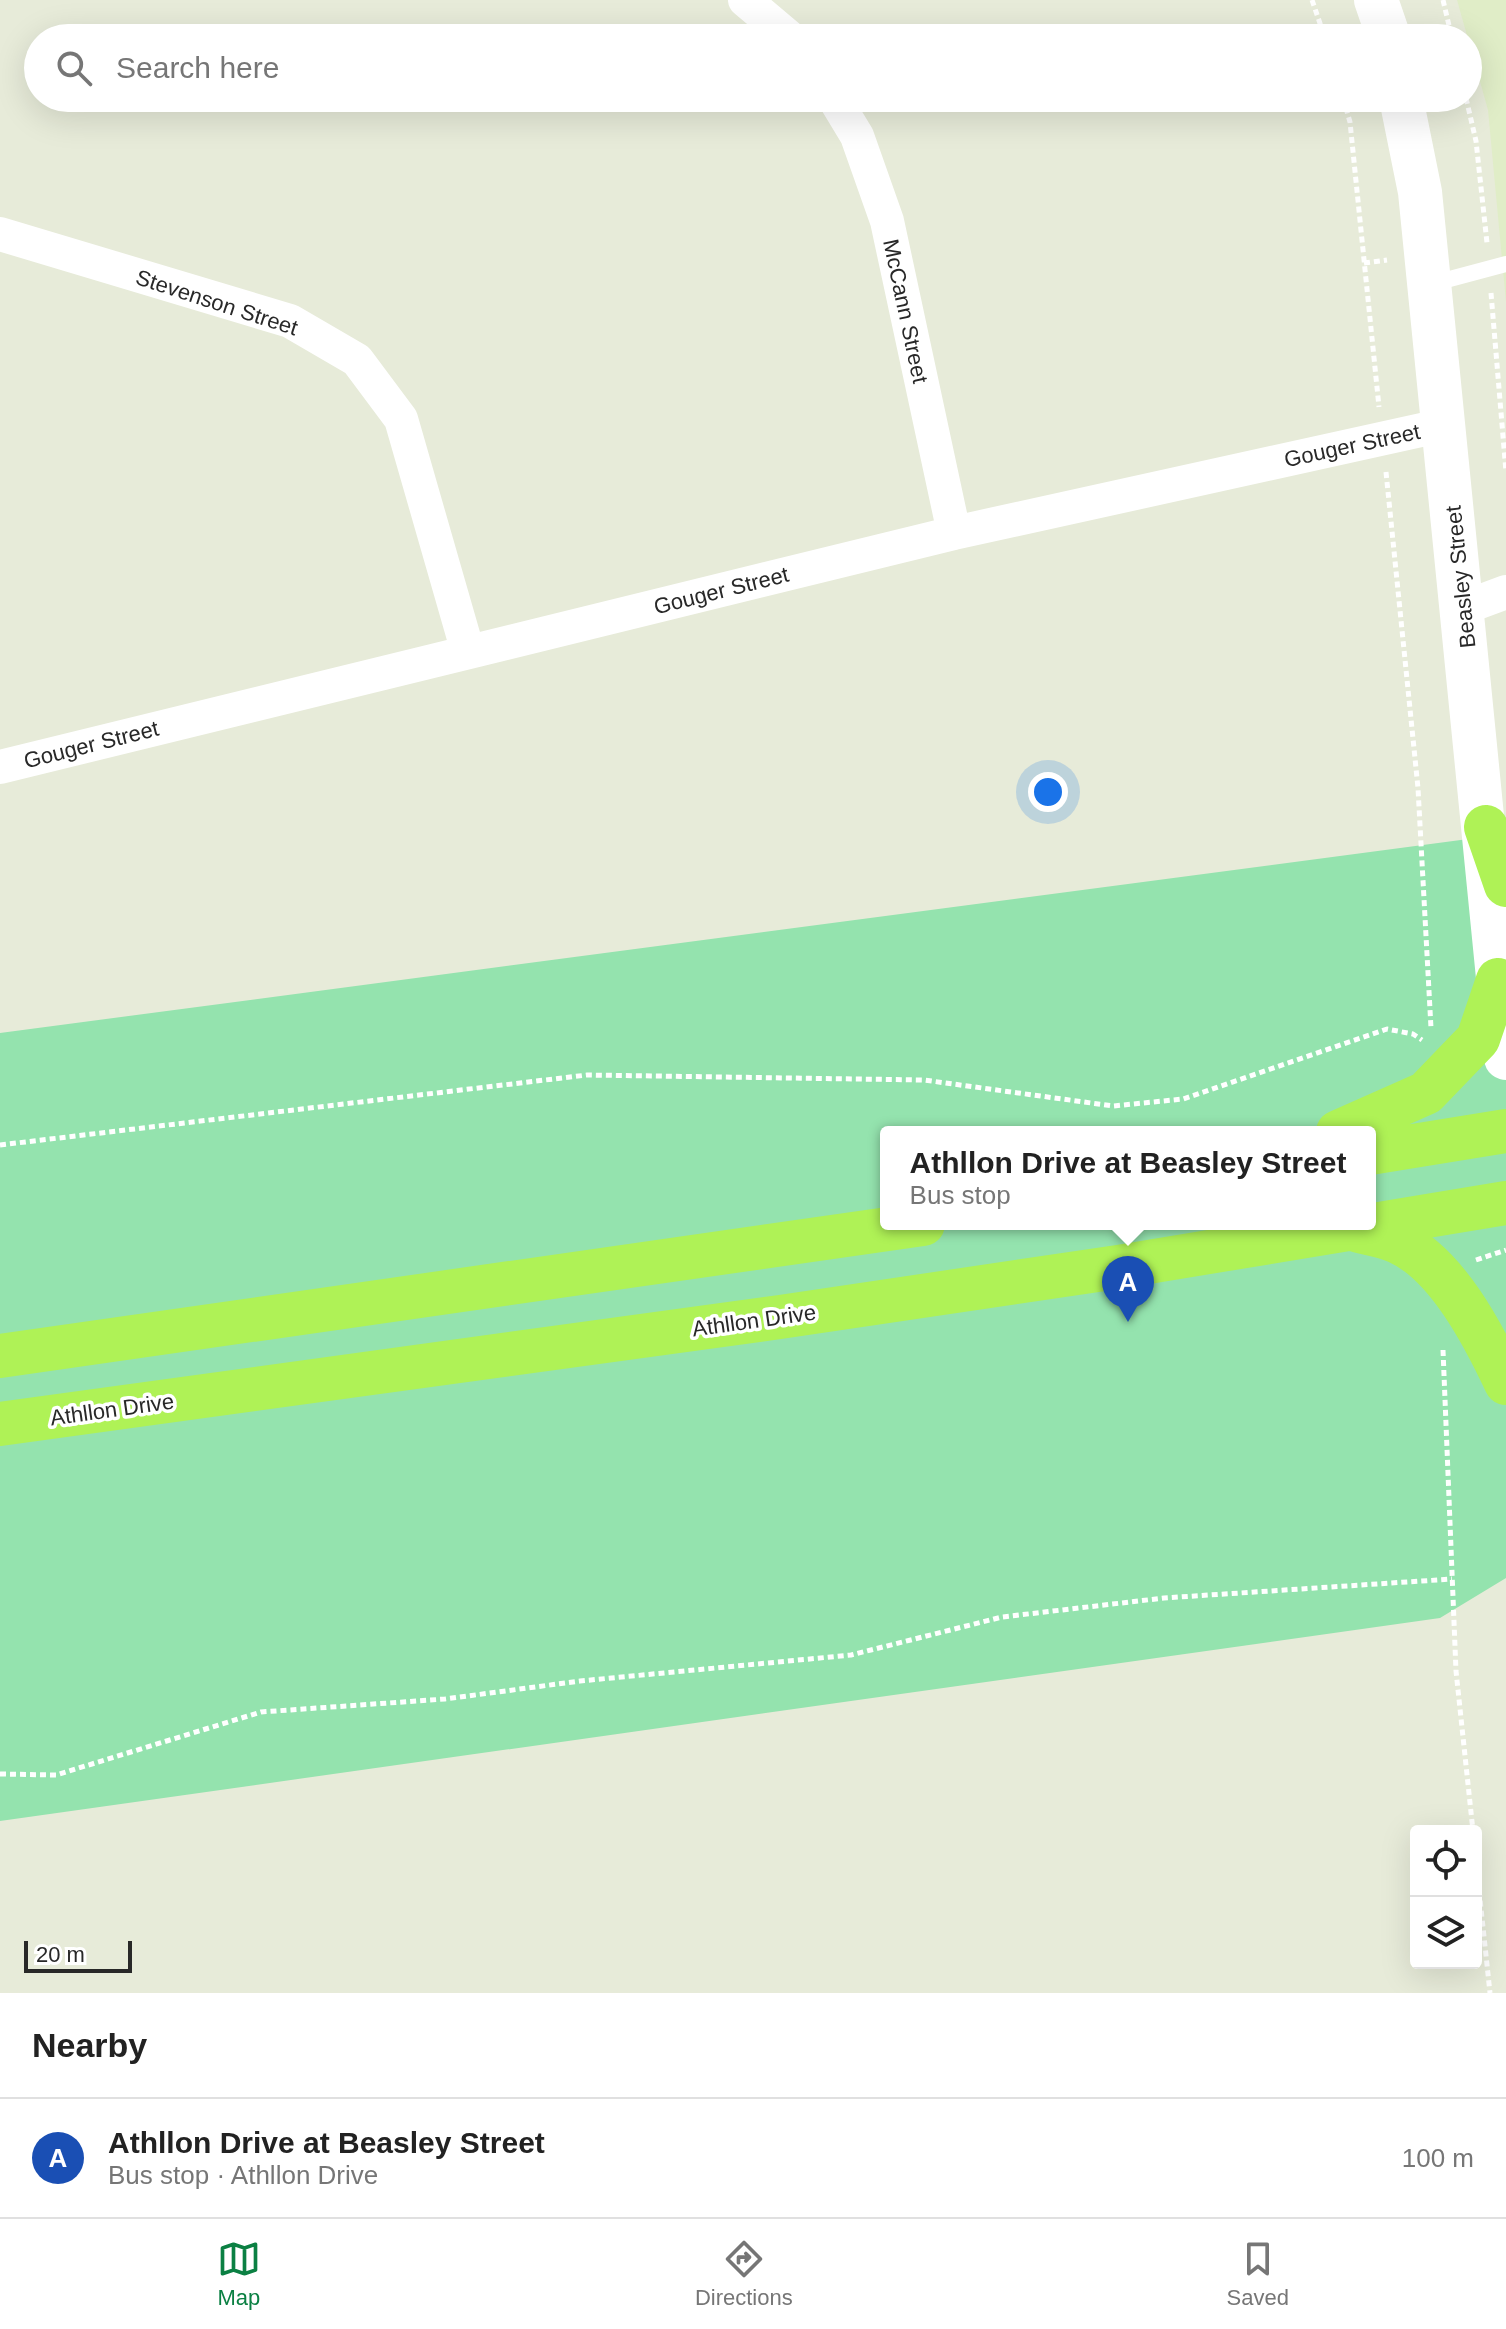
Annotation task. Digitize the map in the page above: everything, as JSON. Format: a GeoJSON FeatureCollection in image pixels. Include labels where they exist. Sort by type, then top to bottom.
{"type":"FeatureCollection","features":[{"type":"Feature","properties":{"kind":"main road"},"geometry":{"type":"LineString","coordinates":[[1376,0],[1384,24]]}},
{"type":"Feature","properties":{"kind":"main road","name":"Beasley Street"},"geometry":{"type":"LineString","coordinates":[[1404,112],[1420,192],[1486,827],[1506,1058]]}},
{"type":"Feature","properties":{"kind":"main road"},"geometry":{"type":"LineString","coordinates":[[1486,827],[1506,885]]}},
{"type":"Feature","properties":{"kind":"main road"},"geometry":{"type":"LineString","coordinates":[[1352,1126],[1426,1093],[1478,1039],[1498,980]]}},
{"type":"Feature","properties":{"kind":"main road"},"geometry":{"type":"LineString","coordinates":[[1376,1152],[1506,1131]]}},
{"type":"Feature","properties":{"kind":"main road","name":"Athllon Drive"},"geometry":{"type":"LineString","coordinates":[[1376,1225],[1506,1203]]}},
{"type":"Feature","properties":{"kind":"main road"},"geometry":{"type":"LineString","coordinates":[[0,1356],[881,1230]]}},
{"type":"Feature","properties":{"kind":"main road","name":"Athllon Drive"},"geometry":{"type":"LineString","coordinates":[[0,1424],[796,1315],[1344,1230]]}},
{"type":"Feature","properties":{"kind":"main road"},"geometry":{"type":"LineString","coordinates":[[1354,1230],[1398,1241],[1428,1261],[1460,1270],[1506,1383]]}},
{"type":"Feature","properties":{"kind":"street"},"geometry":{"type":"LineString","coordinates":[[745,0],[773,24]]}},
{"type":"Feature","properties":{"kind":"street","name":"McCann Street"},"geometry":{"type":"LineString","coordinates":[[842,112],[857,136],[887,221],[954,533]]}},
{"type":"Feature","properties":{"kind":"street","name":"Stevenson Street"},"geometry":{"type":"LineString","coordinates":[[0,234],[290,321],[357,360],[401,419],[468,652]]}},
{"type":"Feature","properties":{"kind":"street","name":"Gouger Street"},"geometry":{"type":"LineString","coordinates":[[0,767],[954,533],[1444,425]]}},
{"type":"Feature","properties":{"kind":"street"},"geometry":{"type":"LineString","coordinates":[[1463,608],[1506,592]]}},
{"type":"Feature","properties":{"kind":"lane"},"geometry":{"type":"LineString","coordinates":[[1429,284],[1506,264]]}},
{"type":"Feature","properties":{"kind":"path"},"geometry":{"type":"LineString","coordinates":[[1312,0],[1320,24]]}},
{"type":"Feature","properties":{"kind":"path"},"geometry":{"type":"LineString","coordinates":[[1443,0],[1449,24]]}},
{"type":"Feature","properties":{"kind":"path"},"geometry":{"type":"LineString","coordinates":[[1347,112],[1418,788],[1432,1032]]}},
{"type":"Feature","properties":{"kind":"path"},"geometry":{"type":"LineString","coordinates":[[0,1145],[587,1075],[924,1080],[1113,1106],[1183,1099],[1387,1029],[1413,1034],[1432,1047]]}},
{"type":"Feature","properties":{"kind":"path"},"geometry":{"type":"LineString","coordinates":[[1460,1270],[1506,1250]]}},
{"type":"Feature","properties":{"kind":"path"},"geometry":{"type":"LineString","coordinates":[[1442,1340],[1456,1671],[1472,1825]]}},
{"type":"Feature","properties":{"kind":"path"},"geometry":{"type":"LineString","coordinates":[[0,1774],[56,1775],[261,1712],[445,1699],[611,1678],[851,1655],[1002,1617],[1164,1598],[1452,1579]]}},
{"type":"Feature","properties":{"kind":"path"},"geometry":{"type":"LineString","coordinates":[[1480,1897],[1490,1993]]}},
{"type":"Feature","properties":{"kind":"shaded area"},"geometry":{"type":"Polygon","coordinates":[[[1457,0],[1506,0],[1506,302],[1488,110],[1482,89],[1482,24],[1464,24],[1457,0]]]}},
{"type":"Feature","properties":{"kind":"green space"},"geometry":{"type":"Polygon","coordinates":[[[1506,834],[1506,1578],[1440,1618],[0,1821],[0,1033],[1506,834]]]}},
{"type":"Feature","properties":{"kind":"place","name":"Athllon Drive at Beasley Street"},"geometry":{"type":"Point","coordinates":[1128,1322]}}]}
